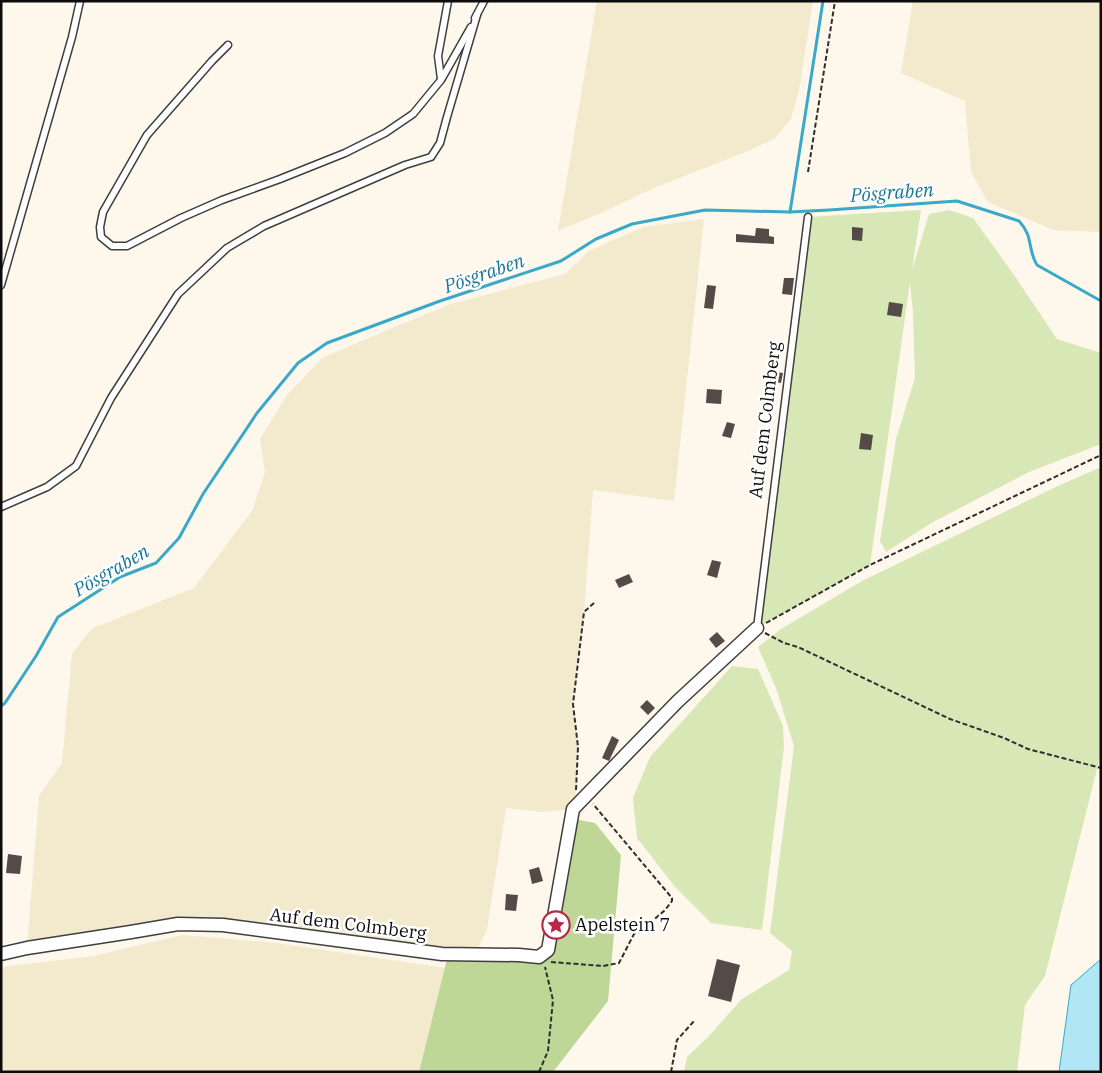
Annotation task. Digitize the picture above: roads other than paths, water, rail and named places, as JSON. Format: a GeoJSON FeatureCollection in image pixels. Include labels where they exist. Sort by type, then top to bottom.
{"type":"FeatureCollection","features":[{"type":"Feature","properties":{"kind":"street","name":"Auf dem Colmberg"},"geometry":{"type":"LineString","coordinates":[[1,954],[27,948],[178,924],[223,925],[442,954],[539,957],[548,950],[573,809],[678,701],[757,628]]}},
{"type":"Feature","properties":{"kind":"lane"},"geometry":{"type":"LineString","coordinates":[[1,285],[72,37],[80,1]]}},
{"type":"Feature","properties":{"kind":"lane"},"geometry":{"type":"LineString","coordinates":[[441,80],[438,56],[448,1]]}},
{"type":"Feature","properties":{"kind":"lane"},"geometry":{"type":"LineString","coordinates":[[228,45],[148,135],[103,212],[100,227],[101,237],[112,246],[127,246],[181,218],[222,200],[345,153],[385,133],[413,114],[441,80],[484,1]]}},
{"type":"Feature","properties":{"kind":"lane"},"geometry":{"type":"LineString","coordinates":[[1,507],[47,487],[76,466],[111,398],[178,294],[227,248],[264,226],[405,165],[431,157],[440,143],[477,16]]}},
{"type":"Feature","properties":{"kind":"lane","name":"Auf dem Colmberg"},"geometry":{"type":"LineString","coordinates":[[757,628],[808,217]]}},
{"type":"Feature","properties":{"kind":"water"},"geometry":{"type":"Polygon","coordinates":[[[1101,959],[1101,1072],[1059,1072],[1071,985],[1101,959]]]}},
{"type":"Feature","properties":{"kind":"waterway"},"geometry":{"type":"LineString","coordinates":[[790,212],[823,1]]}},
{"type":"Feature","properties":{"kind":"waterway","name":"Pösgraben"},"geometry":{"type":"LineString","coordinates":[[1,706],[5,703],[36,656],[58,617],[120,577],[156,563],[179,538],[203,494],[257,413],[298,363],[327,343],[440,301],[561,261],[596,239],[632,224],[705,210],[790,212],[957,201],[1019,221],[1027,232],[1032,254],[1037,265],[1101,301]]}},
{"type":"Feature","properties":{"kind":"place","name":"Apelstein 7"},"geometry":{"type":"Point","coordinates":[556,925]}}]}
